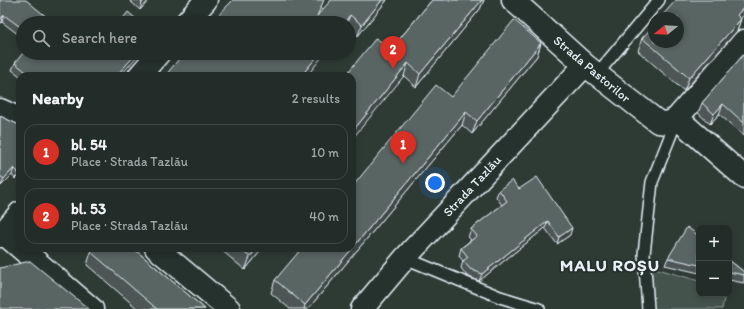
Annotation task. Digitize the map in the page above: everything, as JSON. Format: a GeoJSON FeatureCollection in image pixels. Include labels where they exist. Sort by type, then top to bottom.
{"type":"FeatureCollection","features":[{"type":"Feature","properties":{"kind":"street"},"geometry":{"type":"LineString","coordinates":[[192,16],[206,0]]}},
{"type":"Feature","properties":{"kind":"street","name":"Strada Pastorilor"},"geometry":{"type":"LineString","coordinates":[[513,0],[591,70],[658,122],[668,123],[677,118]]}},
{"type":"Feature","properties":{"kind":"street"},"geometry":{"type":"LineString","coordinates":[[744,41],[677,118],[744,178]]}},
{"type":"Feature","properties":{"kind":"street"},"geometry":{"type":"LineString","coordinates":[[143,72],[154,60]]}},
{"type":"Feature","properties":{"kind":"street","name":"Strada Tazlău"},"geometry":{"type":"LineString","coordinates":[[362,309],[405,258],[591,70]]}},
{"type":"Feature","properties":{"kind":"street"},"geometry":{"type":"LineString","coordinates":[[0,110],[16,117]]}},
{"type":"Feature","properties":{"kind":"street"},"geometry":{"type":"LineString","coordinates":[[16,218],[1,235],[16,247]]}},
{"type":"Feature","properties":{"kind":"street"},"geometry":{"type":"LineString","coordinates":[[22,252],[92,309]]}},
{"type":"Feature","properties":{"kind":"street"},"geometry":{"type":"LineString","coordinates":[[161,252],[229,309]]}},
{"type":"Feature","properties":{"kind":"lane"},"geometry":{"type":"LineString","coordinates":[[591,70],[659,0]]}},
{"type":"Feature","properties":{"kind":"lane"},"geometry":{"type":"LineString","coordinates":[[648,309],[644,254],[652,182],[677,118]]}},
{"type":"Feature","properties":{"kind":"lane"},"geometry":{"type":"LineString","coordinates":[[405,258],[500,298],[539,309]]}},
{"type":"Feature","properties":{"kind":"shaded area"},"geometry":{"type":"Polygon","coordinates":[[[648,266],[696,280],[696,297],[724,297],[722,309],[653,309],[648,266]]]}},
{"type":"Feature","properties":{"kind":"building"},"geometry":{"type":"Polygon","coordinates":[[[0,0],[26,0],[45,16],[16,16],[16,24],[4,15],[0,20],[0,0]]]}},
{"type":"Feature","properties":{"kind":"building"},"geometry":{"type":"Polygon","coordinates":[[[233,0],[324,0],[317,16],[218,16],[233,0]]]}},
{"type":"Feature","properties":{"kind":"building"},"geometry":{"type":"Polygon","coordinates":[[[331,0],[382,0],[362,25],[356,20],[356,16],[317,16],[331,0]]]}},
{"type":"Feature","properties":{"kind":"building"},"geometry":{"type":"Polygon","coordinates":[[[432,0],[482,0],[420,74],[408,63],[356,127],[356,72],[348,72],[376,38],[391,49],[432,0]]]}},
{"type":"Feature","properties":{"kind":"building"},"geometry":{"type":"Polygon","coordinates":[[[676,0],[744,0],[744,7],[737,15],[741,19],[689,78],[654,48],[684,48],[684,12],[665,12],[676,0]]]}},
{"type":"Feature","properties":{"kind":"building"},"geometry":{"type":"Polygon","coordinates":[[[128,12],[133,16],[125,16],[128,12]]]}},
{"type":"Feature","properties":{"kind":"building"},"geometry":{"type":"Polygon","coordinates":[[[514,20],[541,43],[477,121],[466,112],[356,244],[356,182],[436,85],[451,97],[514,20]]]}},
{"type":"Feature","properties":{"kind":"building"},"geometry":{"type":"Polygon","coordinates":[[[648,32],[648,43],[642,38],[648,32]]]}},
{"type":"Feature","properties":{"kind":"building"},"geometry":{"type":"Polygon","coordinates":[[[744,54],[744,123],[723,104],[714,114],[702,103],[744,54]]]}},
{"type":"Feature","properties":{"kind":"building"},"geometry":{"type":"Polygon","coordinates":[[[17,60],[131,60],[120,72],[26,72],[15,63],[17,60]]]}},
{"type":"Feature","properties":{"kind":"building"},"geometry":{"type":"Polygon","coordinates":[[[178,60],[314,60],[304,72],[168,72],[178,60]]]}},
{"type":"Feature","properties":{"kind":"building"},"geometry":{"type":"Polygon","coordinates":[[[0,116],[16,124],[16,170],[14,168],[4,179],[0,176],[0,116]]]}},
{"type":"Feature","properties":{"kind":"building"},"geometry":{"type":"Polygon","coordinates":[[[537,177],[572,228],[559,237],[548,221],[482,274],[470,269],[463,261],[468,257],[461,248],[477,236],[471,229],[507,201],[499,190],[512,180],[519,189],[537,177]]]}},
{"type":"Feature","properties":{"kind":"building"},"geometry":{"type":"Polygon","coordinates":[[[687,227],[696,234],[696,264],[668,258],[687,227]]]}},
{"type":"Feature","properties":{"kind":"building"},"geometry":{"type":"Polygon","coordinates":[[[91,252],[138,252],[205,309],[157,309],[91,252]]]}},
{"type":"Feature","properties":{"kind":"building"},"geometry":{"type":"Polygon","coordinates":[[[243,252],[254,252],[250,257],[243,252]]]}},
{"type":"Feature","properties":{"kind":"building"},"geometry":{"type":"Polygon","coordinates":[[[299,252],[349,252],[305,305],[275,280],[299,252]]]}},
{"type":"Feature","properties":{"kind":"building"},"geometry":{"type":"Polygon","coordinates":[[[30,261],[89,309],[0,309],[0,268],[30,261]]]}},
{"type":"Feature","properties":{"kind":"building"},"geometry":{"type":"Polygon","coordinates":[[[732,262],[744,272],[744,275],[732,273],[732,262]]]}},
{"type":"Feature","properties":{"kind":"place","name":"bl. 53"},"geometry":{"type":"Point","coordinates":[393,69]}},
{"type":"Feature","properties":{"kind":"place","name":"bl. 54"},"geometry":{"type":"Point","coordinates":[403,164]}},
{"type":"Feature","properties":{"kind":"district","name":"MALU ROȘU"},"geometry":{"type":"Point","coordinates":[610,265]}}]}
